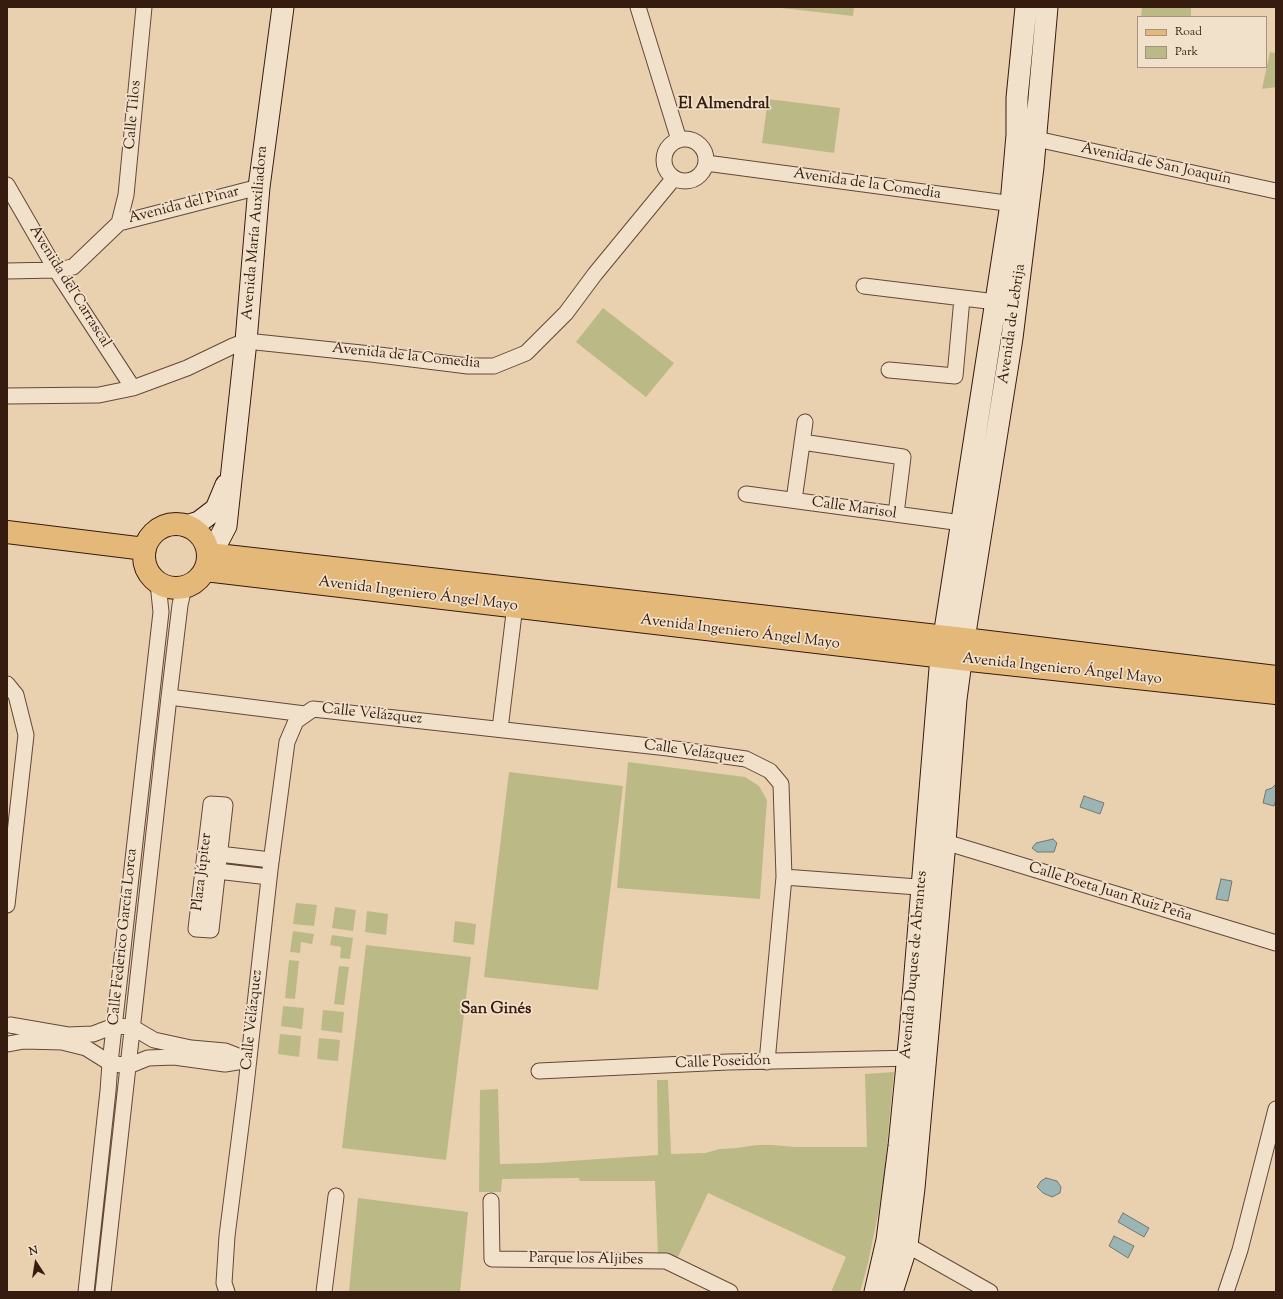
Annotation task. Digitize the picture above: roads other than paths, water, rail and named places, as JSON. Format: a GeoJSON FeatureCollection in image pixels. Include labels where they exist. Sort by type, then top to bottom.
{"type":"FeatureCollection","features":[{"type":"Feature","properties":{"kind":"main road","name":"Avenida María Auxiliadora"},"geometry":{"type":"LineString","coordinates":[[206,562],[226,526],[246,341],[259,187],[283,7]]}},
{"type":"Feature","properties":{"kind":"main road"},"geometry":{"type":"LineString","coordinates":[[1026,7],[1017,98],[1026,137]]}},
{"type":"Feature","properties":{"kind":"main road"},"geometry":{"type":"LineString","coordinates":[[1020,205],[1026,137],[1048,7]]}},
{"type":"Feature","properties":{"kind":"main road","name":"Avenida de Lebrija"},"geometry":{"type":"LineString","coordinates":[[953,648],[962,523],[996,302],[1020,205]]}},
{"type":"Feature","properties":{"kind":"main road","name":"Avenida de Lebrija"},"geometry":{"type":"LineString","coordinates":[[953,648],[1012,338],[1020,205]]}},
{"type":"Feature","properties":{"kind":"main road","name":"Avenida María Auxiliadora"},"geometry":{"type":"LineString","coordinates":[[186,526],[199,522],[216,509],[225,487],[233,460]]}},
{"type":"Feature","properties":{"kind":"main road"},"geometry":{"type":"LineString","coordinates":[[173,525],[186,526],[200,536],[206,546],[206,562],[196,581],[184,587],[171,588],[158,583],[150,574],[145,556],[151,537],[161,529],[173,525]]}},
{"type":"Feature","properties":{"kind":"main road"},"geometry":{"type":"LineString","coordinates":[[226,526],[227,544],[230,551],[237,558]]}},
{"type":"Feature","properties":{"kind":"main road"},"geometry":{"type":"LineString","coordinates":[[7,532],[145,556]]}},
{"type":"Feature","properties":{"kind":"main road"},"geometry":{"type":"LineString","coordinates":[[7,547],[145,556]]}},
{"type":"Feature","properties":{"kind":"main road","name":"Avenida Ingeniero Ángel Mayo"},"geometry":{"type":"LineString","coordinates":[[206,562],[237,558],[515,598]]}},
{"type":"Feature","properties":{"kind":"main road","name":"Avenida Ingeniero Ángel Mayo"},"geometry":{"type":"LineString","coordinates":[[206,562],[953,648],[1276,677]]}},
{"type":"Feature","properties":{"kind":"main road","name":"Avenida Ingeniero Ángel Mayo"},"geometry":{"type":"LineString","coordinates":[[953,648],[1276,694]]}},
{"type":"Feature","properties":{"kind":"main road","name":"Avenida Duques de Abrantes"},"geometry":{"type":"LineString","coordinates":[[931,888],[945,842],[956,700],[953,648]]}},
{"type":"Feature","properties":{"kind":"main road","name":"Avenida Duques de Abrantes"},"geometry":{"type":"LineString","coordinates":[[892,1292],[906,1245],[914,1188],[917,1058],[953,648]]}},
{"type":"Feature","properties":{"kind":"main road","name":"Avenida Duques de Abrantes"},"geometry":{"type":"LineString","coordinates":[[875,1292],[887,1240],[899,1146],[917,1058]]}},
{"type":"Feature","properties":{"kind":"street","name":"Calle Tilos"},"geometry":{"type":"LineString","coordinates":[[119,223],[126,195],[144,7]]}},
{"type":"Feature","properties":{"kind":"street"},"geometry":{"type":"LineString","coordinates":[[638,7],[679,140]]}},
{"type":"Feature","properties":{"kind":"street","name":"Avenida de San Joaquín"},"geometry":{"type":"LineString","coordinates":[[1026,137],[1276,190]]}},
{"type":"Feature","properties":{"kind":"street"},"geometry":{"type":"LineString","coordinates":[[679,140],[692,141],[698,144],[703,149],[706,156],[706,163],[704,169],[695,180],[684,182],[674,178],[667,170],[664,162],[668,149],[679,140]]}},
{"type":"Feature","properties":{"kind":"street","name":"Avenida de la Comedia"},"geometry":{"type":"LineString","coordinates":[[706,163],[1020,205]]}},
{"type":"Feature","properties":{"kind":"street","name":"Avenida de la Comedia"},"geometry":{"type":"LineString","coordinates":[[246,341],[468,366],[494,366],[526,353],[566,313],[595,274],[674,178]]}},
{"type":"Feature","properties":{"kind":"street","name":"Avenida del Carrascal"},"geometry":{"type":"LineString","coordinates":[[7,185],[56,270],[133,388]]}},
{"type":"Feature","properties":{"kind":"street","name":"Avenida del Pinar"},"geometry":{"type":"LineString","coordinates":[[7,271],[56,270],[73,267],[119,223],[259,187]]}},
{"type":"Feature","properties":{"kind":"street"},"geometry":{"type":"LineString","coordinates":[[864,286],[996,302]]}},
{"type":"Feature","properties":{"kind":"street"},"geometry":{"type":"LineString","coordinates":[[889,370],[955,376],[962,298]]}},
{"type":"Feature","properties":{"kind":"street"},"geometry":{"type":"LineString","coordinates":[[7,396],[99,395],[133,388],[187,368],[246,341]]}},
{"type":"Feature","properties":{"kind":"street"},"geometry":{"type":"LineString","coordinates":[[794,500],[805,422]]}},
{"type":"Feature","properties":{"kind":"street"},"geometry":{"type":"LineString","coordinates":[[802,442],[903,457],[896,514]]}},
{"type":"Feature","properties":{"kind":"street","name":"Calle Marisol"},"geometry":{"type":"LineString","coordinates":[[746,494],[962,523]]}},
{"type":"Feature","properties":{"kind":"street","name":"Calle Federico García Lorca"},"geometry":{"type":"LineString","coordinates":[[86,1292],[114,1026],[161,612],[158,583]]}},
{"type":"Feature","properties":{"kind":"street","name":"Calle Federico García Lorca"},"geometry":{"type":"LineString","coordinates":[[103,1292],[169,697],[180,605],[184,587]]}},
{"type":"Feature","properties":{"kind":"street"},"geometry":{"type":"LineString","coordinates":[[500,729],[515,598]]}},
{"type":"Feature","properties":{"kind":"street"},"geometry":{"type":"LineString","coordinates":[[7,684],[16,695],[26,735],[13,795],[7,905]]}},
{"type":"Feature","properties":{"kind":"street"},"geometry":{"type":"LineString","coordinates":[[169,697],[305,714]]}},
{"type":"Feature","properties":{"kind":"street","name":"Calle Velázquez"},"geometry":{"type":"LineString","coordinates":[[227,1292],[224,1283],[227,1236],[249,1060],[271,860],[287,742],[296,721],[313,709],[668,748],[746,759],[770,771],[781,784],[784,877],[767,1062]]}},
{"type":"Feature","properties":{"kind":"street","name":"Plaza Júpiter"},"geometry":{"type":"LineString","coordinates":[[211,804],[225,805],[220,854],[211,930],[196,929],[211,804]]}},
{"type":"Feature","properties":{"kind":"street","name":"Calle Poeta Juan Ruiz Peña"},"geometry":{"type":"LineString","coordinates":[[945,842],[1276,943]]}},
{"type":"Feature","properties":{"kind":"street","name":"Plaza Júpiter"},"geometry":{"type":"LineString","coordinates":[[220,854],[271,860]]}},
{"type":"Feature","properties":{"kind":"street","name":"Plaza Júpiter"},"geometry":{"type":"LineString","coordinates":[[218,871],[269,877]]}},
{"type":"Feature","properties":{"kind":"street"},"geometry":{"type":"LineString","coordinates":[[784,877],[931,888]]}},
{"type":"Feature","properties":{"kind":"street"},"geometry":{"type":"LineString","coordinates":[[7,1044],[12,1032],[9,1022],[68,1035],[93,1034],[114,1026],[132,1027],[154,1040],[191,1048],[225,1051],[249,1060]]}},
{"type":"Feature","properties":{"kind":"street"},"geometry":{"type":"LineString","coordinates":[[7,1044],[24,1041],[62,1042],[86,1048],[110,1063],[128,1066],[148,1058],[174,1057],[225,1064],[249,1060]]}},
{"type":"Feature","properties":{"kind":"street","name":"Calle Poseidón"},"geometry":{"type":"LineString","coordinates":[[539,1071],[917,1058]]}},
{"type":"Feature","properties":{"kind":"street"},"geometry":{"type":"LineString","coordinates":[[1226,1292],[1240,1250],[1273,1129],[1276,1109]]}},
{"type":"Feature","properties":{"kind":"street"},"geometry":{"type":"LineString","coordinates":[[324,1292],[336,1196]]}},
{"type":"Feature","properties":{"kind":"street","name":"Parque los Aljibes"},"geometry":{"type":"LineString","coordinates":[[491,1201],[492,1259],[666,1261],[730,1292]]}},
{"type":"Feature","properties":{"kind":"street"},"geometry":{"type":"LineString","coordinates":[[906,1245],[990,1292]]}},
{"type":"Feature","properties":{"kind":"water"},"geometry":{"type":"Polygon","coordinates":[[[1276,784],[1276,799],[1274,806],[1263,803],[1266,790],[1272,788],[1276,784]]]}},
{"type":"Feature","properties":{"kind":"water"},"geometry":{"type":"Polygon","coordinates":[[[1084,796],[1104,803],[1100,814],[1080,807],[1084,796]]]}},
{"type":"Feature","properties":{"kind":"water"},"geometry":{"type":"Polygon","coordinates":[[[1053,839],[1057,843],[1054,852],[1037,852],[1032,848],[1036,843],[1053,839]]]}},
{"type":"Feature","properties":{"kind":"water"},"geometry":{"type":"Polygon","coordinates":[[[1221,879],[1232,881],[1228,901],[1216,899],[1221,879]]]}},
{"type":"Feature","properties":{"kind":"water"},"geometry":{"type":"Polygon","coordinates":[[[1046,1178],[1057,1181],[1061,1187],[1060,1193],[1052,1197],[1043,1193],[1037,1187],[1041,1181],[1046,1178]]]}},
{"type":"Feature","properties":{"kind":"water"},"geometry":{"type":"Polygon","coordinates":[[[1123,1213],[1149,1228],[1144,1237],[1118,1222],[1123,1213]]]}},
{"type":"Feature","properties":{"kind":"water"},"geometry":{"type":"Polygon","coordinates":[[[1114,1236],[1134,1246],[1128,1258],[1109,1246],[1114,1236]]]}},
{"type":"Feature","properties":{"kind":"district","name":"El Almendral"},"geometry":{"type":"Point","coordinates":[724,105]}},
{"type":"Feature","properties":{"kind":"district","name":"San Ginés"},"geometry":{"type":"Point","coordinates":[496,1010]}}]}
